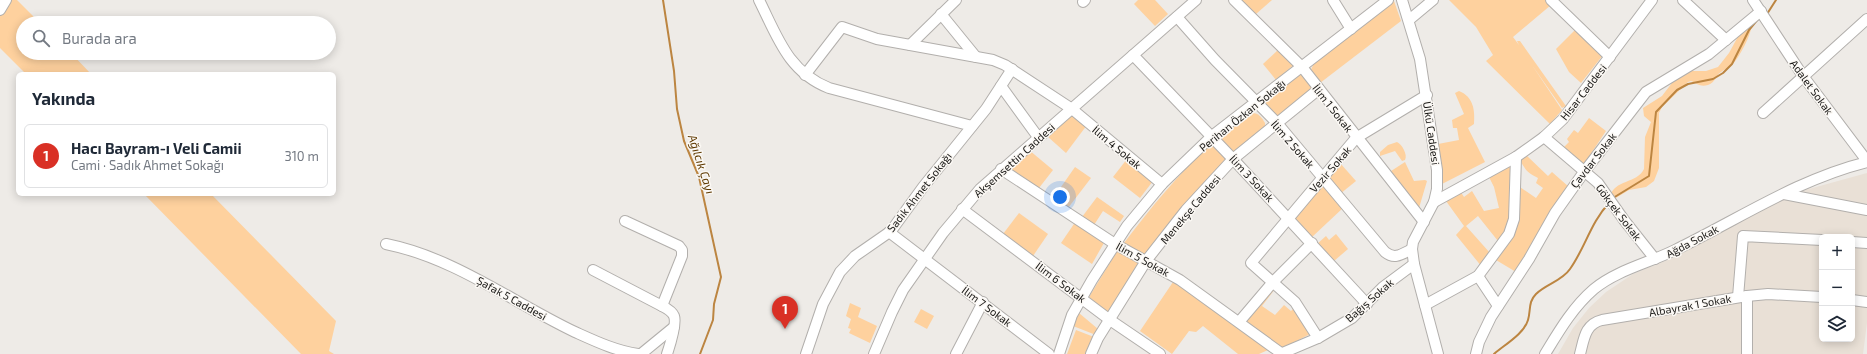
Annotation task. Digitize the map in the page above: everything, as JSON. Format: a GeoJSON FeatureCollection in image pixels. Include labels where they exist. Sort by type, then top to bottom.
{"type":"FeatureCollection","features":[{"type":"Feature","properties":{"kind":"street"},"geometry":{"type":"LineString","coordinates":[[0,10],[6,0]]}},
{"type":"Feature","properties":{"kind":"street"},"geometry":{"type":"LineString","coordinates":[[759,0],[785,52],[805,75],[829,88],[972,126]]}},
{"type":"Feature","properties":{"kind":"street"},"geometry":{"type":"LineString","coordinates":[[910,45],[956,0]]}},
{"type":"Feature","properties":{"kind":"street","name":"Akşemsettin Caddesi"},"geometry":{"type":"LineString","coordinates":[[874,354],[892,312],[923,259],[962,208],[1001,169],[1196,0]]}},
{"type":"Feature","properties":{"kind":"street","name":"İlim 1 Sokak"},"geometry":{"type":"LineString","coordinates":[[1234,0],[1302,67],[1318,90],[1424,222]]}},
{"type":"Feature","properties":{"kind":"street"},"geometry":{"type":"LineString","coordinates":[[1333,0],[1351,28]]}},
{"type":"Feature","properties":{"kind":"street","name":"Perihan Özkan Sokağı"},"geometry":{"type":"LineString","coordinates":[[1058,354],[1072,315],[1081,297],[1115,244],[1162,184],[1212,136],[1388,0]]}},
{"type":"Feature","properties":{"kind":"street","name":"Ülkü Caddesi"},"geometry":{"type":"LineString","coordinates":[[1402,0],[1420,59],[1427,95],[1437,170],[1437,184],[1434,202],[1415,237],[1412,249],[1414,264],[1438,354]]}},
{"type":"Feature","properties":{"kind":"street"},"geometry":{"type":"LineString","coordinates":[[1409,20],[1433,0]]}},
{"type":"Feature","properties":{"kind":"street","name":"Hisar Caddesi"},"geometry":{"type":"LineString","coordinates":[[1434,202],[1516,157],[1544,137],[1570,111],[1652,0]]}},
{"type":"Feature","properties":{"kind":"street"},"geometry":{"type":"LineString","coordinates":[[1684,0],[1726,40]]}},
{"type":"Feature","properties":{"kind":"street","name":"Adalet Sokak"},"geometry":{"type":"LineString","coordinates":[[1753,0],[1803,76],[1867,162]]}},
{"type":"Feature","properties":{"kind":"street"},"geometry":{"type":"LineString","coordinates":[[1556,1],[1610,58]]}},
{"type":"Feature","properties":{"kind":"street"},"geometry":{"type":"LineString","coordinates":[[941,14],[976,57]]}},
{"type":"Feature","properties":{"kind":"street","name":"Çavdar Sokak"},"geometry":{"type":"LineString","coordinates":[[1476,354],[1487,326],[1498,306],[1529,259],[1555,213],[1584,172],[1646,92],[1709,54],[1726,40],[1764,15]]}},
{"type":"Feature","properties":{"kind":"street","name":"İlim 2 Sokak"},"geometry":{"type":"LineString","coordinates":[[1177,17],[1215,60],[1277,123],[1389,255],[1400,256],[1412,249]]}},
{"type":"Feature","properties":{"kind":"street"},"geometry":{"type":"LineString","coordinates":[[1763,114],[1867,19]]}},
{"type":"Feature","properties":{"kind":"street","name":"İlim 4 Sokak"},"geometry":{"type":"LineString","coordinates":[[805,75],[842,26],[877,39],[993,60],[1012,69],[1072,109],[1162,184]]}},
{"type":"Feature","properties":{"kind":"street","name":"İlim 3 Sokak"},"geometry":{"type":"LineString","coordinates":[[1133,55],[1233,158],[1367,304]]}},
{"type":"Feature","properties":{"kind":"street","name":"Sadık Ahmet Sokağı"},"geometry":{"type":"LineString","coordinates":[[806,354],[823,304],[840,272],[855,256],[889,232],[922,187],[972,126],[1012,69]]}},
{"type":"Feature","properties":{"kind":"street"},"geometry":{"type":"LineString","coordinates":[[1001,86],[1038,138]]}},
{"type":"Feature","properties":{"kind":"street","name":"Menekşe Caddesi"},"geometry":{"type":"LineString","coordinates":[[1091,354],[1098,338],[1146,261],[1186,210],[1233,158],[1318,90]]}},
{"type":"Feature","properties":{"kind":"street","name":"Vezir Sokak"},"geometry":{"type":"LineString","coordinates":[[1273,282],[1251,263],[1288,217],[1356,138],[1427,95]]}},
{"type":"Feature","properties":{"kind":"street","name":"Gökçek Sokak"},"geometry":{"type":"LineString","coordinates":[[1544,137],[1598,183],[1655,260]]}},
{"type":"Feature","properties":{"kind":"street"},"geometry":{"type":"LineString","coordinates":[[1425,305],[1478,276],[1509,234],[1513,225],[1516,157]]}},
{"type":"Feature","properties":{"kind":"street","name":"Ağda Sokak"},"geometry":{"type":"LineString","coordinates":[[1545,354],[1571,313],[1594,289],[1612,277],[1655,260],[1784,194],[1837,170],[1867,162]]}},
{"type":"Feature","properties":{"kind":"street","name":"İlim 5 Sokak"},"geometry":{"type":"LineString","coordinates":[[1001,169],[1115,244],[1180,280],[1239,322],[1280,354]]}},
{"type":"Feature","properties":{"kind":"street"},"geometry":{"type":"LineString","coordinates":[[1784,194],[1867,210]]}},
{"type":"Feature","properties":{"kind":"street","name":"İlim 6 Sokak"},"geometry":{"type":"LineString","coordinates":[[962,208],[1110,320],[1160,354]]}},
{"type":"Feature","properties":{"kind":"street"},"geometry":{"type":"LineString","coordinates":[[625,221],[679,246],[682,250],[682,256],[662,306]]}},
{"type":"Feature","properties":{"kind":"street","name":"İlim 7 Sokak"},"geometry":{"type":"LineString","coordinates":[[889,232],[1050,354]]}},
{"type":"Feature","properties":{"kind":"street"},"geometry":{"type":"LineString","coordinates":[[1747,354],[1742,296],[1743,236],[1819,240]]}},
{"type":"Feature","properties":{"kind":"street"},"geometry":{"type":"LineString","coordinates":[[1855,242],[1867,243]]}},
{"type":"Feature","properties":{"kind":"street"},"geometry":{"type":"LineString","coordinates":[[1239,322],[1273,282],[1312,243]]}},
{"type":"Feature","properties":{"kind":"street","name":"Şafak 5 Caddesi"},"geometry":{"type":"LineString","coordinates":[[386,244],[403,247],[448,264],[566,328],[608,346],[638,354]]}},
{"type":"Feature","properties":{"kind":"street","name":"Bağış Sokak"},"geometry":{"type":"LineString","coordinates":[[1280,354],[1292,351],[1318,338],[1352,318],[1384,287],[1414,264]]}},
{"type":"Feature","properties":{"kind":"street"},"geometry":{"type":"LineString","coordinates":[[593,270],[662,306],[674,316],[674,327],[667,354]]}},
{"type":"Feature","properties":{"kind":"street"},"geometry":{"type":"LineString","coordinates":[[1478,276],[1498,306]]}},
{"type":"Feature","properties":{"kind":"street"},"geometry":{"type":"LineString","coordinates":[[1273,282],[1295,302],[1318,338]]}},
{"type":"Feature","properties":{"kind":"street","name":"Albayrak 1 Sokak"},"geometry":{"type":"LineString","coordinates":[[1580,354],[1588,327],[1596,321],[1742,296],[1768,294],[1819,298]]}},
{"type":"Feature","properties":{"kind":"street"},"geometry":{"type":"LineString","coordinates":[[1855,300],[1867,302]]}},
{"type":"Feature","properties":{"kind":"street"},"geometry":{"type":"LineString","coordinates":[[956,354],[983,302]]}},
{"type":"Feature","properties":{"kind":"street"},"geometry":{"type":"LineString","coordinates":[[641,354],[674,327]]}},
{"type":"Feature","properties":{"kind":"shaded area"},"geometry":{"type":"Polygon","coordinates":[[[9,0],[17,0],[33,16],[16,16],[16,60],[78,60],[89,72],[24,72],[0,48],[0,13],[9,0]]]}},
{"type":"Feature","properties":{"kind":"shaded area"},"geometry":{"type":"Polygon","coordinates":[[[1138,0],[1155,0],[1168,14],[1155,26],[1134,4],[1138,0]]]}},
{"type":"Feature","properties":{"kind":"shaded area"},"geometry":{"type":"Polygon","coordinates":[[[1241,0],[1272,0],[1256,14],[1241,0]]]}},
{"type":"Feature","properties":{"kind":"shaded area"},"geometry":{"type":"Polygon","coordinates":[[[1449,0],[1545,0],[1551,5],[1513,37],[1519,45],[1517,41],[1520,41],[1566,106],[1562,108],[1532,65],[1562,110],[1550,124],[1486,61],[1493,55],[1476,27],[1449,0]]]}},
{"type":"Feature","properties":{"kind":"shaded area"},"geometry":{"type":"Polygon","coordinates":[[[1394,1],[1401,21],[1320,83],[1310,72],[1314,63],[1394,1]]]}},
{"type":"Feature","properties":{"kind":"shaded area"},"geometry":{"type":"Polygon","coordinates":[[[1751,23],[1750,32],[1745,45],[1738,58],[1729,68],[1722,71],[1713,82],[1708,85],[1705,86],[1691,81],[1688,82],[1662,107],[1659,113],[1659,168],[1654,181],[1646,187],[1629,190],[1614,199],[1610,197],[1612,191],[1616,187],[1641,174],[1644,169],[1645,137],[1651,122],[1644,116],[1643,108],[1662,96],[1675,79],[1687,71],[1706,71],[1718,67],[1729,53],[1741,31],[1751,23]]]}},
{"type":"Feature","properties":{"kind":"shaded area"},"geometry":{"type":"Polygon","coordinates":[[[1576,29],[1603,55],[1581,83],[1569,72],[1556,49],[1576,29]]]}},
{"type":"Feature","properties":{"kind":"shaded area"},"geometry":{"type":"Polygon","coordinates":[[[1280,48],[1296,63],[1276,80],[1263,64],[1280,48]]]}},
{"type":"Feature","properties":{"kind":"shaded area"},"geometry":{"type":"Polygon","coordinates":[[[1301,74],[1311,84],[1311,89],[1282,115],[1277,117],[1265,106],[1265,102],[1301,74]]]}},
{"type":"Feature","properties":{"kind":"shaded area"},"geometry":{"type":"Polygon","coordinates":[[[1459,91],[1468,97],[1474,109],[1474,124],[1468,128],[1485,162],[1442,184],[1438,144],[1459,140],[1457,128],[1453,128],[1452,120],[1464,114],[1455,93],[1459,91]]]}},
{"type":"Feature","properties":{"kind":"shaded area"},"geometry":{"type":"Polygon","coordinates":[[[1073,113],[1087,125],[1066,153],[1047,136],[1073,113]]]}},
{"type":"Feature","properties":{"kind":"shaded area"},"geometry":{"type":"Polygon","coordinates":[[[1252,113],[1257,114],[1261,118],[1265,123],[1265,127],[1233,153],[1220,139],[1252,113]]]}},
{"type":"Feature","properties":{"kind":"shaded area"},"geometry":{"type":"Polygon","coordinates":[[[1589,118],[1606,131],[1582,167],[1562,149],[1569,142],[1567,139],[1574,130],[1578,133],[1589,118]]]}},
{"type":"Feature","properties":{"kind":"shaded area"},"geometry":{"type":"Polygon","coordinates":[[[1397,142],[1404,150],[1406,155],[1405,160],[1402,161],[1395,151],[1380,156],[1380,152],[1388,145],[1397,142]]]}},
{"type":"Feature","properties":{"kind":"shaded area"},"geometry":{"type":"Polygon","coordinates":[[[1210,144],[1213,144],[1227,159],[1145,256],[1124,243],[1165,192],[1210,144]]]}},
{"type":"Feature","properties":{"kind":"shaded area"},"geometry":{"type":"Polygon","coordinates":[[[1029,150],[1053,170],[1039,188],[1009,168],[1029,150]]]}},
{"type":"Feature","properties":{"kind":"shaded area"},"geometry":{"type":"Polygon","coordinates":[[[1525,154],[1548,176],[1552,172],[1569,187],[1516,272],[1496,260],[1510,238],[1517,185],[1536,198],[1543,188],[1536,183],[1538,178],[1527,171],[1520,160],[1525,154]]]}},
{"type":"Feature","properties":{"kind":"shaded area"},"geometry":{"type":"Polygon","coordinates":[[[1127,159],[1153,181],[1140,198],[1113,177],[1127,159]]]}},
{"type":"Feature","properties":{"kind":"shaded area"},"geometry":{"type":"Polygon","coordinates":[[[1405,162],[1414,181],[1427,181],[1419,208],[1388,173],[1405,162]]]}},
{"type":"Feature","properties":{"kind":"shaded area"},"geometry":{"type":"Polygon","coordinates":[[[1340,163],[1356,181],[1340,194],[1326,178],[1340,163]]]}},
{"type":"Feature","properties":{"kind":"shaded area"},"geometry":{"type":"Polygon","coordinates":[[[1510,164],[1512,170],[1510,227],[1498,241],[1478,216],[1466,226],[1490,253],[1482,267],[1456,235],[1464,226],[1446,201],[1460,191],[1464,197],[1472,191],[1484,211],[1499,208],[1494,187],[1488,175],[1510,164]]]}},
{"type":"Feature","properties":{"kind":"shaded area"},"geometry":{"type":"Polygon","coordinates":[[[1075,167],[1091,178],[1068,208],[1054,197],[1075,167]]]}},
{"type":"Feature","properties":{"kind":"shaded area"},"geometry":{"type":"Polygon","coordinates":[[[1867,173],[1867,323],[1863,354],[1558,354],[1573,328],[1589,308],[1606,292],[1633,274],[1670,259],[1787,195],[1867,173]]]}},
{"type":"Feature","properties":{"kind":"shaded area"},"geometry":{"type":"Polygon","coordinates":[[[1321,184],[1344,207],[1311,238],[1292,217],[1321,184]]]}},
{"type":"Feature","properties":{"kind":"shaded area"},"geometry":{"type":"Polygon","coordinates":[[[146,196],[213,196],[336,321],[329,351],[334,354],[301,354],[146,196]]]}},
{"type":"Feature","properties":{"kind":"shaded area"},"geometry":{"type":"Polygon","coordinates":[[[1097,197],[1124,216],[1120,222],[1103,211],[1094,225],[1082,217],[1097,197]]]}},
{"type":"Feature","properties":{"kind":"shaded area"},"geometry":{"type":"Polygon","coordinates":[[[1019,213],[1048,234],[1033,256],[1003,234],[1019,213]]]}},
{"type":"Feature","properties":{"kind":"shaded area"},"geometry":{"type":"Polygon","coordinates":[[[1076,221],[1105,241],[1092,264],[1061,243],[1076,221]]]}},
{"type":"Feature","properties":{"kind":"shaded area"},"geometry":{"type":"Polygon","coordinates":[[[1336,234],[1348,249],[1334,261],[1317,244],[1326,236],[1329,240],[1336,234]]]}},
{"type":"Feature","properties":{"kind":"shaded area"},"geometry":{"type":"Polygon","coordinates":[[[1119,248],[1141,262],[1109,314],[1089,297],[1119,248]]]}},
{"type":"Feature","properties":{"kind":"shaded area"},"geometry":{"type":"Polygon","coordinates":[[[1173,282],[1213,307],[1268,350],[1259,354],[1238,354],[1203,326],[1196,332],[1189,331],[1172,354],[1140,331],[1173,282]]]}},
{"type":"Feature","properties":{"kind":"shaded area"},"geometry":{"type":"Polygon","coordinates":[[[1272,286],[1275,289],[1262,306],[1275,315],[1284,305],[1291,311],[1295,307],[1312,333],[1281,349],[1243,320],[1272,286]]]}},
{"type":"Feature","properties":{"kind":"shaded area"},"geometry":{"type":"Polygon","coordinates":[[[850,303],[861,308],[858,317],[877,326],[870,343],[849,333],[851,329],[848,328],[851,319],[846,316],[850,303]]]}},
{"type":"Feature","properties":{"kind":"shaded area"},"geometry":{"type":"Polygon","coordinates":[[[921,309],[934,316],[927,329],[914,322],[921,309]]]}},
{"type":"Feature","properties":{"kind":"shaded area"},"geometry":{"type":"Polygon","coordinates":[[[1079,313],[1098,329],[1096,335],[1073,326],[1079,313]]]}},
{"type":"Feature","properties":{"kind":"shaded area"},"geometry":{"type":"Polygon","coordinates":[[[1076,330],[1094,337],[1088,354],[1067,354],[1076,330]]]}},
{"type":"Feature","properties":{"kind":"waterway","name":"Ağılcık Çayı"},"geometry":{"type":"LineString","coordinates":[[663,0],[674,71],[677,109],[684,141],[699,177],[721,277],[714,304],[713,320],[700,354]]}},
{"type":"Feature","properties":{"kind":"waterway"},"geometry":{"type":"LineString","coordinates":[[1767,14],[1776,0]]}},
{"type":"Feature","properties":{"kind":"waterway"},"geometry":{"type":"LineString","coordinates":[[1613,198],[1649,176],[1656,112],[1677,90],[1688,84],[1713,79],[1723,73],[1732,64],[1749,30],[1758,19]]}},
{"type":"Feature","properties":{"kind":"waterway"},"geometry":{"type":"LineString","coordinates":[[1494,354],[1518,335],[1526,325],[1533,297],[1567,273],[1580,252],[1597,218],[1609,203]]}},
{"type":"Feature","properties":{"kind":"place","name":"Hacı Bayram-ı Veli Camii"},"geometry":{"type":"Point","coordinates":[785,329]}}]}
